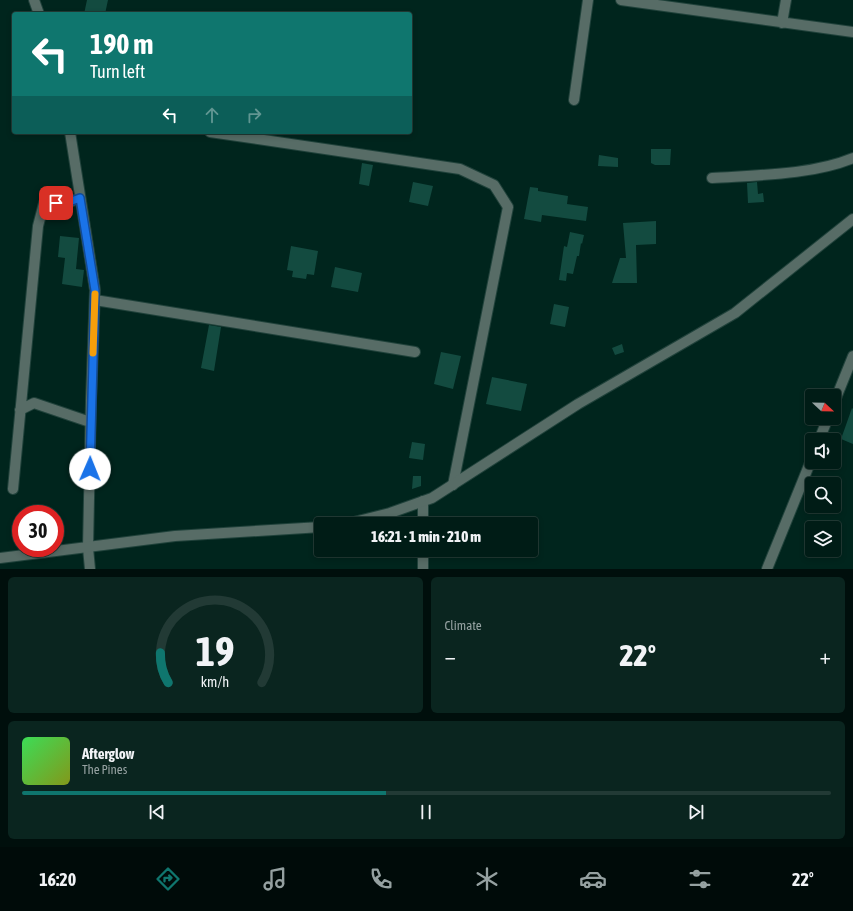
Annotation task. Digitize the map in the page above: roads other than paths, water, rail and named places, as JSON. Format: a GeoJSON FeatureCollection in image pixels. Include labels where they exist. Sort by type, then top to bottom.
{"type":"FeatureCollection","features":[{"type":"Feature","properties":{"kind":"street"},"geometry":{"type":"LineString","coordinates":[[34,0],[39,12]]}},
{"type":"Feature","properties":{"kind":"street"},"geometry":{"type":"LineString","coordinates":[[574,100],[588,0]]}},
{"type":"Feature","properties":{"kind":"street"},"geometry":{"type":"LineString","coordinates":[[621,0],[853,32]]}},
{"type":"Feature","properties":{"kind":"street"},"geometry":{"type":"LineString","coordinates":[[782,23],[786,0]]}},
{"type":"Feature","properties":{"kind":"street"},"geometry":{"type":"LineString","coordinates":[[70,134],[95,290],[90,422],[88,548],[90,569]]}},
{"type":"Feature","properties":{"kind":"street"},"geometry":{"type":"LineString","coordinates":[[224,134],[460,169],[494,185],[508,207],[453,485]]}},
{"type":"Feature","properties":{"kind":"street"},"geometry":{"type":"LineString","coordinates":[[712,178],[790,172],[838,164],[853,158]]}},
{"type":"Feature","properties":{"kind":"street"},"geometry":{"type":"LineString","coordinates":[[13,489],[38,226],[44,203],[69,202],[80,198]]}},
{"type":"Feature","properties":{"kind":"street"},"geometry":{"type":"LineString","coordinates":[[374,517],[432,498],[578,404],[735,313],[853,219]]}},
{"type":"Feature","properties":{"kind":"street"},"geometry":{"type":"LineString","coordinates":[[94,300],[415,352]]}},
{"type":"Feature","properties":{"kind":"street"},"geometry":{"type":"LineString","coordinates":[[840,389],[853,356]]}},
{"type":"Feature","properties":{"kind":"street"},"geometry":{"type":"LineString","coordinates":[[20,410],[34,403],[90,422]]}},
{"type":"Feature","properties":{"kind":"street"},"geometry":{"type":"LineString","coordinates":[[767,569],[808,469]]}},
{"type":"Feature","properties":{"kind":"street"},"geometry":{"type":"LineString","coordinates":[[423,517],[424,501]]}},
{"type":"Feature","properties":{"kind":"street"},"geometry":{"type":"LineString","coordinates":[[0,558],[175,536],[314,527]]}},
{"type":"Feature","properties":{"kind":"street"},"geometry":{"type":"LineString","coordinates":[[423,557],[423,569]]}}]}
